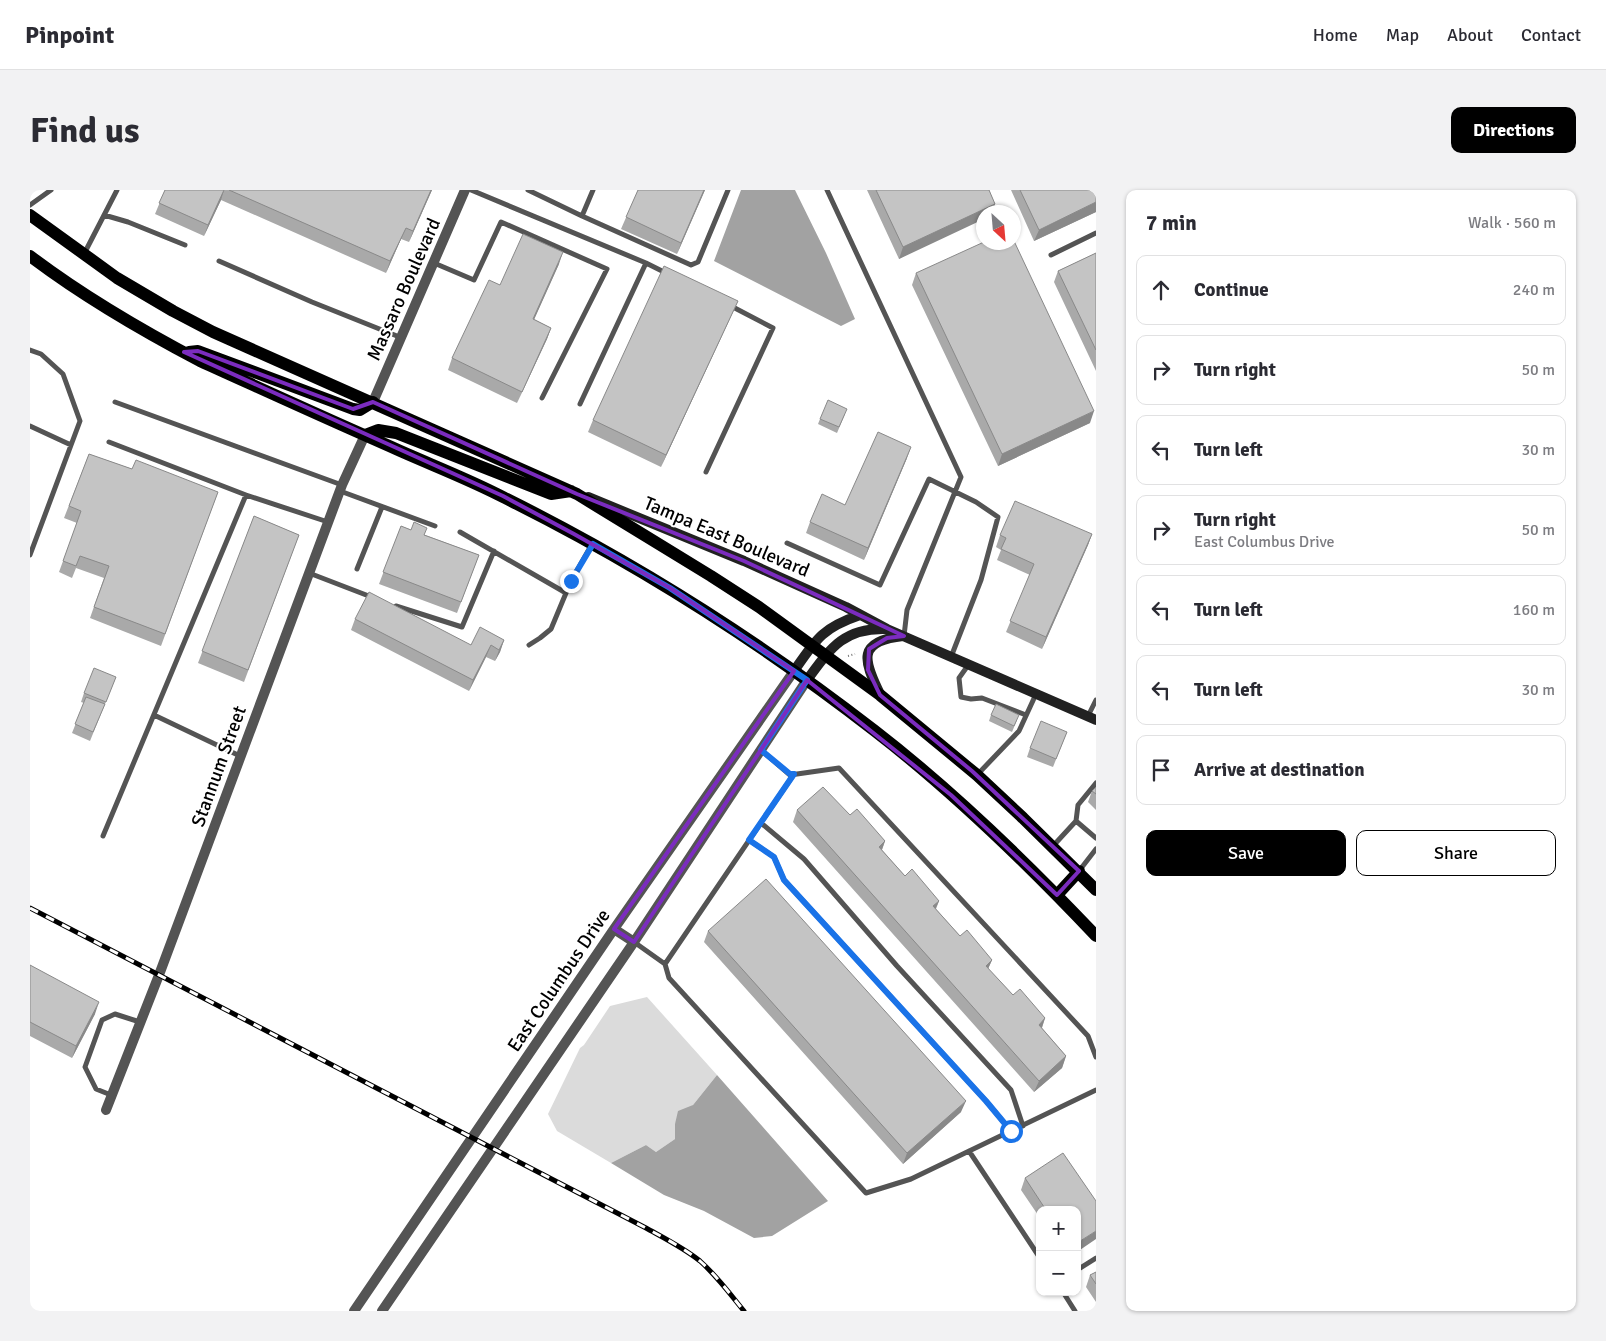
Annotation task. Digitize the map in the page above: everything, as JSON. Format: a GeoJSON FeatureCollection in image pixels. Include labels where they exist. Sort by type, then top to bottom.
{"type":"FeatureCollection","features":[{"type":"Feature","properties":{"kind":"main road"},"geometry":{"type":"LineString","coordinates":[[30,215],[117,278],[173,311],[213,332],[574,492],[719,581],[812,645],[880,695],[977,775],[1053,846],[1096,890]]}},
{"type":"Feature","properties":{"kind":"main road"},"geometry":{"type":"LineString","coordinates":[[30,256],[76,290],[184,352],[503,496],[670,588],[807,680],[876,732],[1002,841],[1096,936]]}},
{"type":"Feature","properties":{"kind":"main road"},"geometry":{"type":"LineString","coordinates":[[184,352],[198,351],[354,409],[360,410],[373,402]]}},
{"type":"Feature","properties":{"kind":"main road"},"geometry":{"type":"LineString","coordinates":[[365,435],[378,430],[396,433],[551,494],[574,492]]}},
{"type":"Feature","properties":{"kind":"main road","name":"Tampa East Boulevard"},"geometry":{"type":"LineString","coordinates":[[574,492],[595,498],[744,561],[887,629],[1092,718]]}},
{"type":"Feature","properties":{"kind":"main road"},"geometry":{"type":"LineString","coordinates":[[794,671],[820,635],[834,625],[860,615]]}},
{"type":"Feature","properties":{"kind":"main road","name":"Tampa East Boulevard"},"geometry":{"type":"LineString","coordinates":[[807,680],[826,655],[840,641],[851,634],[867,629],[887,629]]}},
{"type":"Feature","properties":{"kind":"main road"},"geometry":{"type":"LineString","coordinates":[[880,695],[868,670],[867,657],[869,650],[876,642],[887,638],[904,636]]}},
{"type":"Feature","properties":{"kind":"main road"},"geometry":{"type":"LineString","coordinates":[[1057,895],[1078,871]]}},
{"type":"Feature","properties":{"kind":"street","name":"Massaro Boulevard"},"geometry":{"type":"LineString","coordinates":[[373,402],[466,190]]}},
{"type":"Feature","properties":{"kind":"street","name":"Stannum Street"},"geometry":{"type":"LineString","coordinates":[[106,1110],[340,488],[365,435]]}},
{"type":"Feature","properties":{"kind":"street","name":"East Columbus Drive"},"geometry":{"type":"LineString","coordinates":[[354,1311],[614,929],[794,671]]}},
{"type":"Feature","properties":{"kind":"street"},"geometry":{"type":"LineString","coordinates":[[382,1311],[634,942],[807,680]]}},
{"type":"Feature","properties":{"kind":"street"},"geometry":{"type":"LineString","coordinates":[[614,929],[634,942]]}},
{"type":"Feature","properties":{"kind":"lane"},"geometry":{"type":"LineString","coordinates":[[30,205],[51,190]]}},
{"type":"Feature","properties":{"kind":"lane"},"geometry":{"type":"LineString","coordinates":[[84,254],[117,190]]}},
{"type":"Feature","properties":{"kind":"lane"},"geometry":{"type":"LineString","coordinates":[[471,190],[646,263],[671,276]]}},
{"type":"Feature","properties":{"kind":"lane"},"geometry":{"type":"LineString","coordinates":[[528,190],[691,265],[698,262],[728,190]]}},
{"type":"Feature","properties":{"kind":"lane"},"geometry":{"type":"LineString","coordinates":[[582,216],[593,190]]}},
{"type":"Feature","properties":{"kind":"lane"},"geometry":{"type":"LineString","coordinates":[[827,190],[961,477],[907,610],[904,636]]}},
{"type":"Feature","properties":{"kind":"lane"},"geometry":{"type":"LineString","coordinates":[[104,215],[128,222],[185,245]]}},
{"type":"Feature","properties":{"kind":"lane"},"geometry":{"type":"LineString","coordinates":[[434,263],[474,280],[501,222],[607,269],[542,398]]}},
{"type":"Feature","properties":{"kind":"lane"},"geometry":{"type":"LineString","coordinates":[[1051,255],[1096,233]]}},
{"type":"Feature","properties":{"kind":"lane"},"geometry":{"type":"LineString","coordinates":[[219,261],[312,302],[402,338]]}},
{"type":"Feature","properties":{"kind":"lane"},"geometry":{"type":"LineString","coordinates":[[580,404],[646,263]]}},
{"type":"Feature","properties":{"kind":"lane"},"geometry":{"type":"LineString","coordinates":[[706,472],[773,328],[722,302]]}},
{"type":"Feature","properties":{"kind":"lane"},"geometry":{"type":"LineString","coordinates":[[30,350],[40,354],[63,374],[80,421],[30,555]]}},
{"type":"Feature","properties":{"kind":"lane"},"geometry":{"type":"LineString","coordinates":[[115,402],[435,526]]}},
{"type":"Feature","properties":{"kind":"lane"},"geometry":{"type":"LineString","coordinates":[[30,426],[71,445]]}},
{"type":"Feature","properties":{"kind":"lane"},"geometry":{"type":"LineString","coordinates":[[109,442],[246,495],[328,522]]}},
{"type":"Feature","properties":{"kind":"lane"},"geometry":{"type":"LineString","coordinates":[[787,543],[880,584],[929,479],[976,502],[998,517],[981,580],[952,657]]}},
{"type":"Feature","properties":{"kind":"lane"},"geometry":{"type":"LineString","coordinates":[[103,836],[246,495]]}},
{"type":"Feature","properties":{"kind":"lane"},"geometry":{"type":"LineString","coordinates":[[357,568],[382,507]]}},
{"type":"Feature","properties":{"kind":"lane"},"geometry":{"type":"LineString","coordinates":[[460,532],[566,592]]}},
{"type":"Feature","properties":{"kind":"lane"},"geometry":{"type":"LineString","coordinates":[[529,645],[551,629],[566,592],[593,544]]}},
{"type":"Feature","properties":{"kind":"lane"},"geometry":{"type":"LineString","coordinates":[[392,605],[462,627],[494,551]]}},
{"type":"Feature","properties":{"kind":"lane"},"geometry":{"type":"LineString","coordinates":[[309,573],[376,599]]}},
{"type":"Feature","properties":{"kind":"lane"},"geometry":{"type":"LineString","coordinates":[[968,664],[959,678],[961,697],[971,699],[982,698],[1026,715]]}},
{"type":"Feature","properties":{"kind":"lane"},"geometry":{"type":"LineString","coordinates":[[977,775],[1019,730],[1036,694]]}},
{"type":"Feature","properties":{"kind":"lane"},"geometry":{"type":"LineString","coordinates":[[1092,718],[1096,700]]}},
{"type":"Feature","properties":{"kind":"lane"},"geometry":{"type":"LineString","coordinates":[[154,715],[240,756]]}},
{"type":"Feature","properties":{"kind":"lane"},"geometry":{"type":"LineString","coordinates":[[761,750],[790,774],[839,768],[1088,1036],[1096,1057]]}},
{"type":"Feature","properties":{"kind":"lane"},"geometry":{"type":"LineString","coordinates":[[665,964],[794,774]]}},
{"type":"Feature","properties":{"kind":"lane"},"geometry":{"type":"LineString","coordinates":[[1053,846],[1076,822],[1078,805],[1096,783]]}},
{"type":"Feature","properties":{"kind":"lane"},"geometry":{"type":"LineString","coordinates":[[761,822],[804,859],[896,966],[1011,1090],[1023,1126]]}},
{"type":"Feature","properties":{"kind":"lane"},"geometry":{"type":"LineString","coordinates":[[1076,822],[1096,838]]}},
{"type":"Feature","properties":{"kind":"lane"},"geometry":{"type":"LineString","coordinates":[[749,840],[774,857],[784,880],[1011,1131]]}},
{"type":"Feature","properties":{"kind":"lane"},"geometry":{"type":"LineString","coordinates":[[1078,871],[1096,849]]}},
{"type":"Feature","properties":{"kind":"lane"},"geometry":{"type":"LineString","coordinates":[[634,942],[665,964],[669,978],[866,1193],[911,1179],[1096,1090]]}},
{"type":"Feature","properties":{"kind":"lane"},"geometry":{"type":"LineString","coordinates":[[111,1094],[96,1088],[84,1067],[102,1020],[115,1014],[140,1022]]}},
{"type":"Feature","properties":{"kind":"lane"},"geometry":{"type":"LineString","coordinates":[[969,1151],[1036,1252]]}},
{"type":"Feature","properties":{"kind":"lane"},"geometry":{"type":"LineString","coordinates":[[1081,1267],[1096,1258]]}},
{"type":"Feature","properties":{"kind":"lane"},"geometry":{"type":"LineString","coordinates":[[1066,1296],[1075,1311]]}},
{"type":"Feature","properties":{"kind":"path"},"geometry":{"type":"LineString","coordinates":[[841,658],[855,654]]}},
{"type":"Feature","properties":{"kind":"highlighted area"},"geometry":{"type":"Polygon","coordinates":[[[198,351],[353,409],[373,402],[577,494],[744,561],[904,636],[887,638],[869,649],[868,670],[880,695],[972,771],[1079,871],[1057,895],[951,795],[807,680],[634,942],[614,929],[794,671],[670,588],[503,496],[184,352],[198,351]]]}},
{"type":"Feature","properties":{"kind":"shaded area"},"geometry":{"type":"Polygon","coordinates":[[[741,190],[795,190],[826,253],[855,319],[841,326],[714,261],[741,190]]]}},
{"type":"Feature","properties":{"kind":"shaded area"},"geometry":{"type":"Polygon","coordinates":[[[647,997],[717,1075],[675,1124],[675,1139],[656,1152],[646,1145],[611,1163],[557,1131],[548,1114],[580,1048],[584,1045],[610,1006],[647,997]]]}},
{"type":"Feature","properties":{"kind":"shaded area"},"geometry":{"type":"Polygon","coordinates":[[[717,1075],[828,1201],[772,1236],[754,1238],[704,1211],[664,1195],[611,1163],[646,1145],[656,1152],[675,1139],[675,1124],[678,1111],[693,1105],[717,1075]]]}},
{"type":"Feature","properties":{"kind":"building"},"geometry":{"type":"Polygon","coordinates":[[[165,190],[224,190],[208,225],[159,203],[165,190]]]}},
{"type":"Feature","properties":{"kind":"building"},"geometry":{"type":"Polygon","coordinates":[[[229,190],[431,190],[413,231],[406,228],[390,261],[229,190]]]}},
{"type":"Feature","properties":{"kind":"building"},"geometry":{"type":"Polygon","coordinates":[[[638,190],[704,190],[681,243],[626,217],[638,190]]]}},
{"type":"Feature","properties":{"kind":"building"},"geometry":{"type":"Polygon","coordinates":[[[876,190],[989,190],[995,204],[976,205],[976,213],[903,247],[876,190]]]}},
{"type":"Feature","properties":{"kind":"building"},"geometry":{"type":"Polygon","coordinates":[[[1020,190],[1096,190],[1096,202],[1039,230],[1020,190]]]}},
{"type":"Feature","properties":{"kind":"building"},"geometry":{"type":"Polygon","coordinates":[[[523,234],[563,252],[533,319],[551,328],[522,392],[452,358],[489,280],[500,285],[523,234]]]}},
{"type":"Feature","properties":{"kind":"building"},"geometry":{"type":"Polygon","coordinates":[[[976,246],[976,250],[1018,250],[1094,411],[1002,454],[916,273],[976,246]]]}},
{"type":"Feature","properties":{"kind":"building"},"geometry":{"type":"Polygon","coordinates":[[[1096,253],[1096,350],[1058,271],[1096,253]]]}},
{"type":"Feature","properties":{"kind":"building"},"geometry":{"type":"Polygon","coordinates":[[[664,266],[738,301],[666,455],[593,420],[664,266]]]}},
{"type":"Feature","properties":{"kind":"building"},"geometry":{"type":"Polygon","coordinates":[[[828,400],[847,409],[839,427],[820,419],[828,400]]]}},
{"type":"Feature","properties":{"kind":"building"},"geometry":{"type":"Polygon","coordinates":[[[878,432],[911,447],[868,548],[810,522],[822,494],[845,505],[878,432]]]}},
{"type":"Feature","properties":{"kind":"building"},"geometry":{"type":"Polygon","coordinates":[[[89,454],[132,469],[136,460],[218,492],[165,634],[94,607],[109,566],[80,556],[76,566],[63,561],[81,511],[69,506],[89,454]]]}},
{"type":"Feature","properties":{"kind":"building"},"geometry":{"type":"Polygon","coordinates":[[[1015,501],[1092,534],[1046,637],[1010,621],[1034,564],[1001,549],[1006,538],[1000,535],[1015,501]]]}},
{"type":"Feature","properties":{"kind":"building"},"geometry":{"type":"Polygon","coordinates":[[[254,516],[299,535],[248,670],[202,651],[254,516]]]}},
{"type":"Feature","properties":{"kind":"building"},"geometry":{"type":"Polygon","coordinates":[[[414,522],[427,528],[424,535],[479,555],[461,602],[383,572],[401,526],[411,530],[414,522]]]}},
{"type":"Feature","properties":{"kind":"building"},"geometry":{"type":"Polygon","coordinates":[[[369,592],[471,645],[480,627],[504,640],[499,650],[491,645],[473,680],[355,619],[369,592]]]}},
{"type":"Feature","properties":{"kind":"building"},"geometry":{"type":"Polygon","coordinates":[[[94,668],[116,677],[106,702],[84,693],[94,668]]]}},
{"type":"Feature","properties":{"kind":"building"},"geometry":{"type":"Polygon","coordinates":[[[86,697],[105,704],[93,732],[75,724],[86,697]]]}},
{"type":"Feature","properties":{"kind":"building"},"geometry":{"type":"Polygon","coordinates":[[[996,704],[1019,715],[1014,726],[991,715],[996,704]]]}},
{"type":"Feature","properties":{"kind":"building"},"geometry":{"type":"Polygon","coordinates":[[[1041,721],[1067,732],[1056,759],[1030,748],[1041,721]]]}},
{"type":"Feature","properties":{"kind":"building"},"geometry":{"type":"Polygon","coordinates":[[[823,787],[850,815],[857,809],[885,841],[879,847],[905,876],[912,869],[939,901],[933,906],[960,936],[967,930],[992,960],[986,966],[1013,995],[1020,989],[1045,1018],[1039,1025],[1066,1056],[1039,1081],[797,810],[823,787]]]}},
{"type":"Feature","properties":{"kind":"building"},"geometry":{"type":"Polygon","coordinates":[[[766,879],[966,1101],[907,1153],[708,931],[766,879]]]}},
{"type":"Feature","properties":{"kind":"building"},"geometry":{"type":"Polygon","coordinates":[[[30,965],[99,1002],[76,1046],[30,1022],[30,965]]]}},
{"type":"Feature","properties":{"kind":"building"},"geometry":{"type":"Polygon","coordinates":[[[1063,1153],[1096,1201],[1096,1231],[1081,1240],[1081,1206],[1043,1206],[1025,1178],[1063,1153]]]}},
{"type":"Feature","properties":{"kind":"building"},"geometry":{"type":"Polygon","coordinates":[[[1096,1272],[1096,1284],[1090,1275],[1096,1272]]]}},
{"type":"Feature","properties":{"kind":"railway"},"geometry":{"type":"LineString","coordinates":[[30,908],[667,1239],[700,1261],[718,1279],[744,1311]]}},
{"type":"Feature","properties":{"kind":"route"},"geometry":{"type":"LineString","coordinates":[[571,581],[593,544],[670,588],[807,680],[761,750],[790,774],[794,774],[749,840],[774,857],[784,880],[986,1101],[1011,1131]]}}]}
